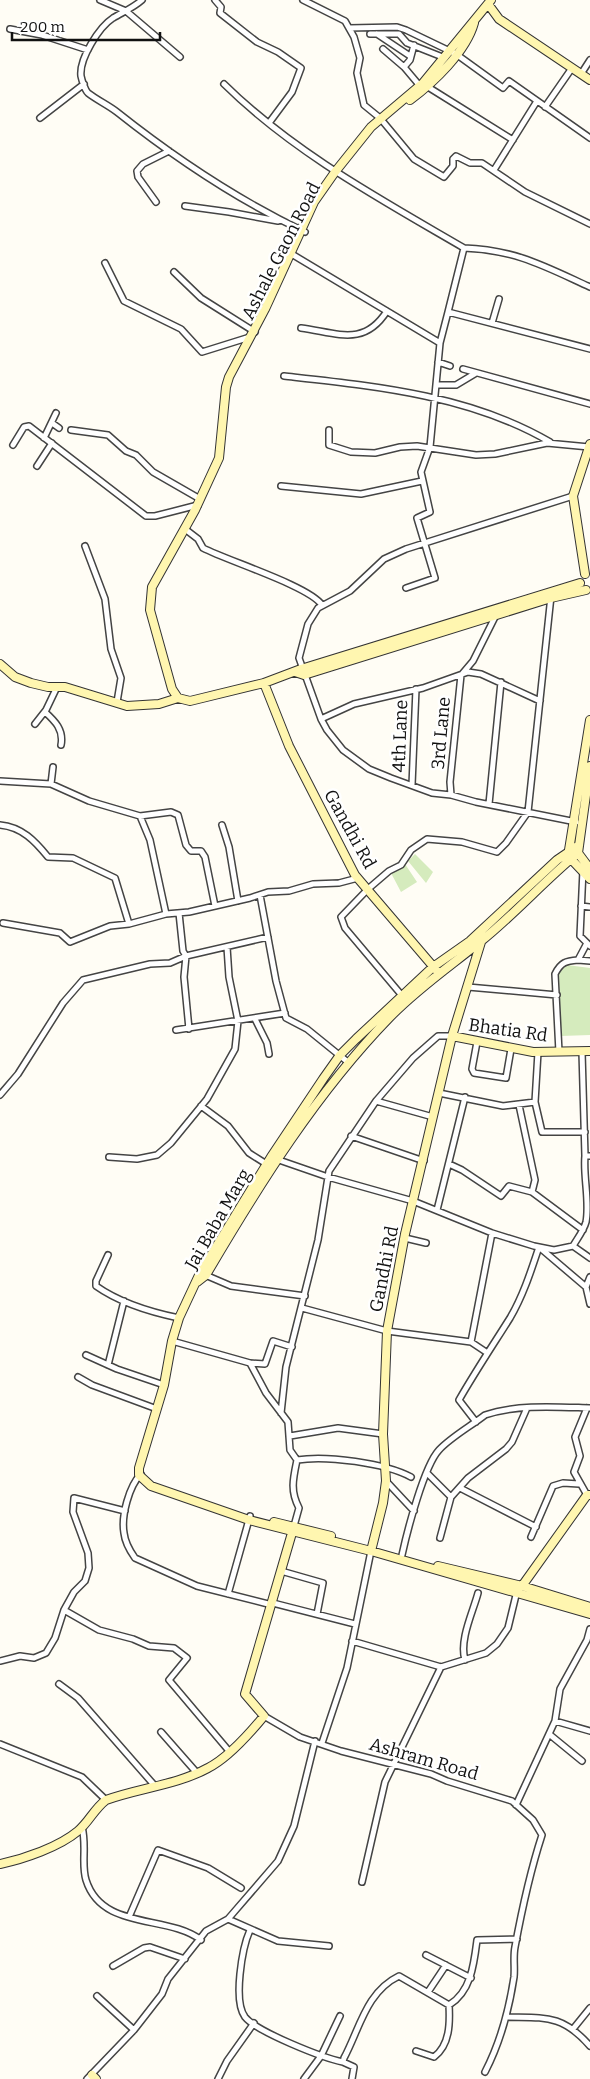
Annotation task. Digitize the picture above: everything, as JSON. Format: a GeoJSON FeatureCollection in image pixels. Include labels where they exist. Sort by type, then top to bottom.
{"type":"FeatureCollection","features":[{"type":"Feature","properties":{"kind":"street"},"geometry":{"type":"LineString","coordinates":[[100,0],[126,11],[180,56]]}},
{"type":"Feature","properties":{"kind":"street"},"geometry":{"type":"LineString","coordinates":[[142,0],[111,19],[88,50],[81,74],[86,92],[228,190],[303,231]]}},
{"type":"Feature","properties":{"kind":"street"},"geometry":{"type":"LineString","coordinates":[[215,0],[221,7],[220,13],[256,42],[278,52],[301,68],[292,92],[269,123]]}},
{"type":"Feature","properties":{"kind":"street"},"geometry":{"type":"LineString","coordinates":[[302,0],[344,21],[349,28],[354,37],[360,58],[357,73],[364,105],[381,120],[414,160],[444,177],[453,166],[453,159],[456,156],[470,163],[482,163],[525,192],[590,224]]}},
{"type":"Feature","properties":{"kind":"street"},"geometry":{"type":"LineString","coordinates":[[489,2],[499,19]]}},
{"type":"Feature","properties":{"kind":"street","name":"Ashale Gaon Road"},"geometry":{"type":"LineString","coordinates":[[178,698],[172,689],[150,610],[152,587],[185,529],[219,458],[229,377],[253,335],[316,204],[364,135],[424,86],[453,52],[466,28],[474,23],[489,2]]}},
{"type":"Feature","properties":{"kind":"street"},"geometry":{"type":"LineString","coordinates":[[480,15],[499,19],[590,80]]}},
{"type":"Feature","properties":{"kind":"street"},"geometry":{"type":"LineString","coordinates":[[349,28],[396,27],[453,52],[502,88],[509,81],[590,138]]}},
{"type":"Feature","properties":{"kind":"street"},"geometry":{"type":"LineString","coordinates":[[10,29],[42,35],[88,50]]}},
{"type":"Feature","properties":{"kind":"street"},"geometry":{"type":"LineString","coordinates":[[370,34],[399,34],[402,40],[424,51],[445,58]]}},
{"type":"Feature","properties":{"kind":"street"},"geometry":{"type":"LineString","coordinates":[[377,34],[410,56]]}},
{"type":"Feature","properties":{"kind":"street"},"geometry":{"type":"LineString","coordinates":[[404,67],[414,45]]}},
{"type":"Feature","properties":{"kind":"street"},"geometry":{"type":"LineString","coordinates":[[383,49],[424,86],[513,140]]}},
{"type":"Feature","properties":{"kind":"street","name":"Ashale Gaon Road"},"geometry":{"type":"LineString","coordinates":[[424,86],[445,58],[453,52]]}},
{"type":"Feature","properties":{"kind":"street"},"geometry":{"type":"LineString","coordinates":[[581,74],[590,60]]}},
{"type":"Feature","properties":{"kind":"street"},"geometry":{"type":"LineString","coordinates":[[545,107],[572,68]]}},
{"type":"Feature","properties":{"kind":"street"},"geometry":{"type":"LineString","coordinates":[[40,118],[84,84]]}},
{"type":"Feature","properties":{"kind":"street"},"geometry":{"type":"LineString","coordinates":[[224,84],[269,123],[337,174],[464,248],[496,250],[518,255],[590,287]]}},
{"type":"Feature","properties":{"kind":"street"},"geometry":{"type":"LineString","coordinates":[[494,170],[537,101]]}},
{"type":"Feature","properties":{"kind":"street"},"geometry":{"type":"LineString","coordinates":[[156,202],[138,177],[137,171],[143,164],[169,151]]}},
{"type":"Feature","properties":{"kind":"street"},"geometry":{"type":"LineString","coordinates":[[185,206],[221,210],[286,223]]}},
{"type":"Feature","properties":{"kind":"street"},"geometry":{"type":"LineString","coordinates":[[406,588],[435,578],[417,518],[429,513],[430,510],[422,480],[422,472],[430,447],[440,343],[464,248]]}},
{"type":"Feature","properties":{"kind":"street"},"geometry":{"type":"LineString","coordinates":[[292,255],[440,343]]}},
{"type":"Feature","properties":{"kind":"street"},"geometry":{"type":"LineString","coordinates":[[104,263],[124,301],[181,329],[202,352],[253,335]]}},
{"type":"Feature","properties":{"kind":"street"},"geometry":{"type":"LineString","coordinates":[[174,272],[201,298],[253,335]]}},
{"type":"Feature","properties":{"kind":"street"},"geometry":{"type":"LineString","coordinates":[[492,323],[499,299]]}},
{"type":"Feature","properties":{"kind":"street"},"geometry":{"type":"LineString","coordinates":[[301,328],[359,335],[377,326],[387,311]]}},
{"type":"Feature","properties":{"kind":"street"},"geometry":{"type":"LineString","coordinates":[[448,312],[590,349]]}},
{"type":"Feature","properties":{"kind":"street"},"geometry":{"type":"LineString","coordinates":[[438,362],[450,366]]}},
{"type":"Feature","properties":{"kind":"street"},"geometry":{"type":"LineString","coordinates":[[463,369],[590,404]]}},
{"type":"Feature","properties":{"kind":"street"},"geometry":{"type":"LineString","coordinates":[[436,385],[456,385],[476,373]]}},
{"type":"Feature","properties":{"kind":"street"},"geometry":{"type":"LineString","coordinates":[[284,376],[361,385],[435,398],[515,423],[552,442]]}},
{"type":"Feature","properties":{"kind":"street"},"geometry":{"type":"LineString","coordinates":[[44,438],[56,413]]}},
{"type":"Feature","properties":{"kind":"street"},"geometry":{"type":"LineString","coordinates":[[52,423],[60,428]]}},
{"type":"Feature","properties":{"kind":"street"},"geometry":{"type":"LineString","coordinates":[[13,445],[26,426],[146,516],[155,516],[199,502]]}},
{"type":"Feature","properties":{"kind":"street"},"geometry":{"type":"LineString","coordinates":[[71,430],[108,436],[126,451],[136,455],[153,472],[199,502]]}},
{"type":"Feature","properties":{"kind":"street"},"geometry":{"type":"LineString","coordinates":[[0,664],[15,677],[48,687],[65,687],[127,706],[159,704],[178,698],[190,701],[356,656],[551,594],[580,583],[588,573],[573,496],[590,446],[552,442],[484,455],[430,447],[406,446],[375,452],[351,452],[329,445],[329,430]]}},
{"type":"Feature","properties":{"kind":"street"},"geometry":{"type":"LineString","coordinates":[[37,466],[52,444]]}},
{"type":"Feature","properties":{"kind":"street"},"geometry":{"type":"LineString","coordinates":[[281,486],[361,494],[422,480]]}},
{"type":"Feature","properties":{"kind":"street"},"geometry":{"type":"LineString","coordinates":[[573,496],[384,559],[350,591],[322,605],[315,611],[308,624],[299,658],[300,672],[321,719],[344,750],[369,768],[432,793],[452,795],[577,822]]}},
{"type":"Feature","properties":{"kind":"street"},"geometry":{"type":"LineString","coordinates":[[185,529],[198,539],[203,548],[300,589],[319,599],[322,605]]}},
{"type":"Feature","properties":{"kind":"street"},"geometry":{"type":"LineString","coordinates":[[85,546],[104,599],[111,649],[121,678],[117,702]]}},
{"type":"Feature","properties":{"kind":"street"},"geometry":{"type":"LineString","coordinates":[[580,583],[589,591]]}},
{"type":"Feature","properties":{"kind":"street"},"geometry":{"type":"LineString","coordinates":[[551,594],[589,591]]}},
{"type":"Feature","properties":{"kind":"street"},"geometry":{"type":"LineString","coordinates":[[405,999],[341,922],[344,912],[368,889],[401,865],[411,850],[427,839],[462,842],[497,852],[506,844],[528,812],[551,594]]}},
{"type":"Feature","properties":{"kind":"street"},"geometry":{"type":"LineString","coordinates":[[461,675],[473,661],[496,611]]}},
{"type":"Feature","properties":{"kind":"street"},"geometry":{"type":"LineString","coordinates":[[321,719],[354,704],[416,689],[468,672],[481,674],[501,682],[540,701]]}},
{"type":"Feature","properties":{"kind":"street","name":"3rd Lane"},"geometry":{"type":"LineString","coordinates":[[452,795],[450,782],[461,675]]}},
{"type":"Feature","properties":{"kind":"street","name":"Gandhi Rd"},"geometry":{"type":"LineString","coordinates":[[264,682],[289,746],[358,878],[436,970]]}},
{"type":"Feature","properties":{"kind":"street"},"geometry":{"type":"LineString","coordinates":[[489,804],[501,682]]}},
{"type":"Feature","properties":{"kind":"street"},"geometry":{"type":"LineString","coordinates":[[35,724],[45,712],[57,687]]}},
{"type":"Feature","properties":{"kind":"street","name":"4th Lane"},"geometry":{"type":"LineString","coordinates":[[412,785],[416,689]]}},
{"type":"Feature","properties":{"kind":"street"},"geometry":{"type":"LineString","coordinates":[[45,712],[56,722],[61,732],[61,745]]}},
{"type":"Feature","properties":{"kind":"street"},"geometry":{"type":"LineString","coordinates":[[590,720],[574,852],[586,869],[590,879]]}},
{"type":"Feature","properties":{"kind":"street"},"geometry":{"type":"LineString","coordinates":[[51,784],[53,767]]}},
{"type":"Feature","properties":{"kind":"street"},"geometry":{"type":"LineString","coordinates":[[577,822],[590,768]]}},
{"type":"Feature","properties":{"kind":"street"},"geometry":{"type":"LineString","coordinates":[[0,781],[51,784],[90,801],[140,816],[170,812],[178,815],[186,845],[191,851],[201,851],[204,857],[215,906]]}},
{"type":"Feature","properties":{"kind":"street"},"geometry":{"type":"LineString","coordinates":[[140,816],[150,840],[166,914]]}},
{"type":"Feature","properties":{"kind":"street"},"geometry":{"type":"LineString","coordinates":[[0,825],[11,826],[24,832],[48,857],[73,858],[115,878],[130,924]]}},
{"type":"Feature","properties":{"kind":"street"},"geometry":{"type":"LineString","coordinates":[[222,825],[229,847],[238,901]]}},
{"type":"Feature","properties":{"kind":"street","name":"Jai Baba Marg"},"geometry":{"type":"LineString","coordinates":[[140,1474],[140,1462],[164,1385],[172,1341],[179,1318],[197,1282],[340,1055],[436,970],[478,939],[574,852]]}},
{"type":"Feature","properties":{"kind":"street"},"geometry":{"type":"LineString","coordinates":[[578,960],[588,945],[580,936],[581,906],[586,869]]}},
{"type":"Feature","properties":{"kind":"street"},"geometry":{"type":"LineString","coordinates":[[3,923],[60,933],[70,942],[110,926],[130,924],[166,914],[215,906],[260,895],[358,878]]}},
{"type":"Feature","properties":{"kind":"street"},"geometry":{"type":"LineString","coordinates":[[260,895],[276,981],[286,1018],[307,1029],[349,1063]]}},
{"type":"Feature","properties":{"kind":"street"},"geometry":{"type":"LineString","coordinates":[[581,906],[590,907]]}},
{"type":"Feature","properties":{"kind":"street"},"geometry":{"type":"LineString","coordinates":[[179,912],[183,951],[186,956],[184,977],[189,1029]]}},
{"type":"Feature","properties":{"kind":"street"},"geometry":{"type":"LineString","coordinates":[[0,1094],[18,1074],[63,1003],[83,980],[150,964],[170,964],[186,956],[268,937]]}},
{"type":"Feature","properties":{"kind":"street","name":"Gandhi Rd"},"geometry":{"type":"LineString","coordinates":[[371,1549],[383,1503],[386,1481],[383,1434],[387,1331],[413,1202],[452,1036],[468,987],[478,939]]}},
{"type":"Feature","properties":{"kind":"street"},"geometry":{"type":"LineString","coordinates":[[109,1157],[137,1159],[157,1155],[171,1143],[201,1106],[235,1049],[238,1021],[229,977],[227,947]]}},
{"type":"Feature","properties":{"kind":"street"},"geometry":{"type":"LineString","coordinates":[[559,1052],[556,974],[559,966],[565,961],[590,961]]}},
{"type":"Feature","properties":{"kind":"street"},"geometry":{"type":"LineString","coordinates":[[468,987],[557,995]]}},
{"type":"Feature","properties":{"kind":"street","name":"Jai Baba Marg"},"geometry":{"type":"LineString","coordinates":[[272,1162],[349,1063],[405,999]]}},
{"type":"Feature","properties":{"kind":"street"},"geometry":{"type":"LineString","coordinates":[[176,1030],[285,1013]]}},
{"type":"Feature","properties":{"kind":"street"},"geometry":{"type":"LineString","coordinates":[[255,1019],[267,1043],[269,1054]]}},
{"type":"Feature","properties":{"kind":"street"},"geometry":{"type":"LineString","coordinates":[[281,1413],[286,1367],[318,1240],[328,1177],[350,1136],[376,1100],[429,1042],[438,1036],[452,1036]]}},
{"type":"Feature","properties":{"kind":"street","name":"Bhatia Rd"},"geometry":{"type":"LineString","coordinates":[[452,1036],[511,1049],[538,1052],[586,1051]]}},
{"type":"Feature","properties":{"kind":"street"},"geometry":{"type":"LineString","coordinates":[[477,1042],[472,1069],[474,1073],[506,1078],[511,1049]]}},
{"type":"Feature","properties":{"kind":"street"},"geometry":{"type":"LineString","coordinates":[[201,1106],[228,1126],[249,1153],[272,1162],[413,1202],[492,1233],[554,1250],[573,1246],[587,1222],[586,1051]]}},
{"type":"Feature","properties":{"kind":"street"},"geometry":{"type":"LineString","coordinates":[[538,1052],[535,1102],[542,1132],[585,1132]]}},
{"type":"Feature","properties":{"kind":"street"},"geometry":{"type":"LineString","coordinates":[[439,1093],[503,1106],[535,1102]]}},
{"type":"Feature","properties":{"kind":"street"},"geometry":{"type":"LineString","coordinates":[[437,1210],[465,1097]]}},
{"type":"Feature","properties":{"kind":"street"},"geometry":{"type":"LineString","coordinates":[[376,1100],[434,1117]]}},
{"type":"Feature","properties":{"kind":"street"},"geometry":{"type":"LineString","coordinates":[[519,1105],[534,1174],[535,1186],[532,1192]]}},
{"type":"Feature","properties":{"kind":"street"},"geometry":{"type":"LineString","coordinates":[[350,1136],[424,1161]]}},
{"type":"Feature","properties":{"kind":"street"},"geometry":{"type":"LineString","coordinates":[[449,1164],[462,1170],[501,1196],[509,1186],[532,1192],[583,1230]]}},
{"type":"Feature","properties":{"kind":"street"},"geometry":{"type":"LineString","coordinates":[[471,1342],[492,1233]]}},
{"type":"Feature","properties":{"kind":"street"},"geometry":{"type":"LineString","coordinates":[[405,1238],[426,1243]]}},
{"type":"Feature","properties":{"kind":"street"},"geometry":{"type":"LineString","coordinates":[[573,1246],[590,1258]]}},
{"type":"Feature","properties":{"kind":"street"},"geometry":{"type":"LineString","coordinates":[[539,1247],[586,1287]]}},
{"type":"Feature","properties":{"kind":"street"},"geometry":{"type":"LineString","coordinates":[[476,1422],[459,1400],[486,1352],[510,1318],[522,1294],[539,1247]]}},
{"type":"Feature","properties":{"kind":"street"},"geometry":{"type":"LineString","coordinates":[[108,1255],[96,1286],[111,1296],[179,1318]]}},
{"type":"Feature","properties":{"kind":"street"},"geometry":{"type":"LineString","coordinates":[[203,1274],[231,1286],[305,1296]]}},
{"type":"Feature","properties":{"kind":"street"},"geometry":{"type":"LineString","coordinates":[[590,1277],[586,1287],[590,1304]]}},
{"type":"Feature","properties":{"kind":"street"},"geometry":{"type":"LineString","coordinates":[[108,1365],[124,1301]]}},
{"type":"Feature","properties":{"kind":"street"},"geometry":{"type":"LineString","coordinates":[[302,1308],[387,1331],[471,1342],[486,1352]]}},
{"type":"Feature","properties":{"kind":"street"},"geometry":{"type":"LineString","coordinates":[[172,1341],[250,1363],[264,1364],[273,1341],[292,1347]]}},
{"type":"Feature","properties":{"kind":"street"},"geometry":{"type":"LineString","coordinates":[[86,1356],[164,1385]]}},
{"type":"Feature","properties":{"kind":"street"},"geometry":{"type":"LineString","coordinates":[[0,1864],[26,1858],[59,1843],[82,1827],[97,1807],[106,1800],[210,1768],[248,1735],[264,1716],[245,1694],[273,1604],[299,1508],[293,1496],[292,1483],[297,1460],[290,1450],[288,1422],[266,1393],[250,1363]]}},
{"type":"Feature","properties":{"kind":"street"},"geometry":{"type":"LineString","coordinates":[[78,1377],[92,1385],[157,1409]]}},
{"type":"Feature","properties":{"kind":"street"},"geometry":{"type":"LineString","coordinates":[[440,1538],[451,1497],[512,1442],[527,1408]]}},
{"type":"Feature","properties":{"kind":"street"},"geometry":{"type":"LineString","coordinates":[[352,1641],[441,1667],[486,1653],[497,1644],[508,1628],[519,1589],[588,1495],[579,1484],[574,1472],[580,1456],[575,1437],[588,1408],[527,1408],[492,1413],[440,1448],[431,1462],[427,1473],[414,1510],[402,1555]]}},
{"type":"Feature","properties":{"kind":"street"},"geometry":{"type":"LineString","coordinates":[[290,1436],[338,1428],[383,1434]]}},
{"type":"Feature","properties":{"kind":"street"},"geometry":{"type":"LineString","coordinates":[[297,1460],[316,1457],[386,1468],[411,1477]]}},
{"type":"Feature","properties":{"kind":"street"},"geometry":{"type":"LineString","coordinates":[[427,1473],[451,1497]]}},
{"type":"Feature","properties":{"kind":"street"},"geometry":{"type":"LineString","coordinates":[[355,1624],[228,1594],[180,1580],[135,1558],[129,1549],[123,1532],[132,1487],[140,1474],[153,1484],[249,1518],[590,1607]]}},
{"type":"Feature","properties":{"kind":"street"},"geometry":{"type":"LineString","coordinates":[[386,1481],[414,1510]]}},
{"type":"Feature","properties":{"kind":"street"},"geometry":{"type":"LineString","coordinates":[[531,1537],[553,1486],[563,1482],[579,1484]]}},
{"type":"Feature","properties":{"kind":"street"},"geometry":{"type":"LineString","coordinates":[[460,1488],[536,1527]]}},
{"type":"Feature","properties":{"kind":"street"},"geometry":{"type":"LineString","coordinates":[[0,1661],[20,1656],[34,1658],[46,1653],[55,1638],[64,1610],[74,1592],[85,1581],[89,1568],[88,1553],[73,1512],[74,1498],[126,1511]]}},
{"type":"Feature","properties":{"kind":"street"},"geometry":{"type":"LineString","coordinates":[[228,1594],[249,1518]]}},
{"type":"Feature","properties":{"kind":"street"},"geometry":{"type":"LineString","coordinates":[[371,1549],[402,1555],[519,1589],[590,1614]]}},
{"type":"Feature","properties":{"kind":"street"},"geometry":{"type":"LineString","coordinates":[[322,1743],[347,1668],[371,1549]]}},
{"type":"Feature","properties":{"kind":"street"},"geometry":{"type":"LineString","coordinates":[[281,1571],[324,1583],[317,1614]]}},
{"type":"Feature","properties":{"kind":"street"},"geometry":{"type":"LineString","coordinates":[[465,1660],[463,1654],[466,1633],[478,1593]]}},
{"type":"Feature","properties":{"kind":"street"},"geometry":{"type":"LineString","coordinates":[[64,1610],[99,1630],[133,1639],[149,1646],[174,1648],[182,1653],[187,1658],[169,1680],[229,1750]]}},
{"type":"Feature","properties":{"kind":"street"},"geometry":{"type":"LineString","coordinates":[[516,1805],[555,1721],[560,1689],[588,1640],[590,1629]]}},
{"type":"Feature","properties":{"kind":"street"},"geometry":{"type":"LineString","coordinates":[[362,1882],[385,1782],[395,1764],[412,1723],[441,1667]]}},
{"type":"Feature","properties":{"kind":"street"},"geometry":{"type":"LineString","coordinates":[[60,1684],[78,1698],[155,1786]]}},
{"type":"Feature","properties":{"kind":"street","name":"Ashram Road"},"geometry":{"type":"LineString","coordinates":[[264,1716],[300,1737],[322,1743],[340,1751],[395,1764],[512,1801],[533,1820],[542,1836],[531,1870],[517,1939]]}},
{"type":"Feature","properties":{"kind":"street"},"geometry":{"type":"LineString","coordinates":[[555,1721],[590,1731]]}},
{"type":"Feature","properties":{"kind":"street"},"geometry":{"type":"LineString","coordinates":[[161,1732],[197,1773]]}},
{"type":"Feature","properties":{"kind":"street"},"geometry":{"type":"LineString","coordinates":[[549,1734],[582,1761]]}},
{"type":"Feature","properties":{"kind":"street"},"geometry":{"type":"LineString","coordinates":[[92,2078],[134,2030],[206,1932],[228,1919],[260,1885],[284,1851],[298,1813],[315,1741]]}},
{"type":"Feature","properties":{"kind":"street"},"geometry":{"type":"LineString","coordinates":[[0,1744],[82,1777],[106,1800]]}},
{"type":"Feature","properties":{"kind":"street"},"geometry":{"type":"LineString","coordinates":[[82,1827],[85,1839],[84,1870],[87,1882],[106,1907],[128,1917],[183,1930],[201,1940]]}},
{"type":"Feature","properties":{"kind":"street"},"geometry":{"type":"LineString","coordinates":[[128,1917],[158,1850],[208,1868],[241,1888]]}},
{"type":"Feature","properties":{"kind":"street"},"geometry":{"type":"LineString","coordinates":[[228,1919],[250,1930],[284,1942],[329,1946]]}},
{"type":"Feature","properties":{"kind":"street"},"geometry":{"type":"LineString","coordinates":[[250,1930],[244,1945],[243,1964],[239,1978],[239,2002],[246,2017],[321,2056],[354,2067],[354,2079]]}},
{"type":"Feature","properties":{"kind":"street"},"geometry":{"type":"LineString","coordinates":[[416,2051],[434,2057],[438,2053],[450,2031],[449,2005],[467,1986],[471,1978],[477,1940],[517,1939],[513,1980],[506,2017],[494,2055],[485,2072]]}},
{"type":"Feature","properties":{"kind":"street"},"geometry":{"type":"LineString","coordinates":[[113,1966],[144,1948],[150,1947],[185,1959]]}},
{"type":"Feature","properties":{"kind":"street"},"geometry":{"type":"LineString","coordinates":[[426,1954],[471,1978]]}},
{"type":"Feature","properties":{"kind":"street"},"geometry":{"type":"LineString","coordinates":[[428,1992],[446,1965]]}},
{"type":"Feature","properties":{"kind":"street"},"geometry":{"type":"LineString","coordinates":[[343,2062],[360,2019],[376,1992],[399,1976],[449,2005]]}},
{"type":"Feature","properties":{"kind":"street"},"geometry":{"type":"LineString","coordinates":[[97,1996],[134,2030]]}},
{"type":"Feature","properties":{"kind":"street"},"geometry":{"type":"LineString","coordinates":[[573,2028],[590,2008]]}},
{"type":"Feature","properties":{"kind":"street"},"geometry":{"type":"LineString","coordinates":[[304,2079],[321,2056],[340,2016]]}},
{"type":"Feature","properties":{"kind":"street"},"geometry":{"type":"LineString","coordinates":[[506,2017],[542,2017],[563,2023],[573,2028],[590,2046]]}},
{"type":"Feature","properties":{"kind":"street"},"geometry":{"type":"LineString","coordinates":[[218,2079],[227,2061],[254,2022]]}},
{"type":"Feature","properties":{"kind":"green space"},"geometry":{"type":"Polygon","coordinates":[[[415,854],[433,872],[426,883],[408,861],[415,854]]]}},
{"type":"Feature","properties":{"kind":"green space"},"geometry":{"type":"Polygon","coordinates":[[[405,864],[417,882],[401,892],[391,873],[405,864]]]}},
{"type":"Feature","properties":{"kind":"green space"},"geometry":{"type":"Polygon","coordinates":[[[567,965],[590,968],[590,1035],[561,1036],[559,972],[567,965]]]}}]}
